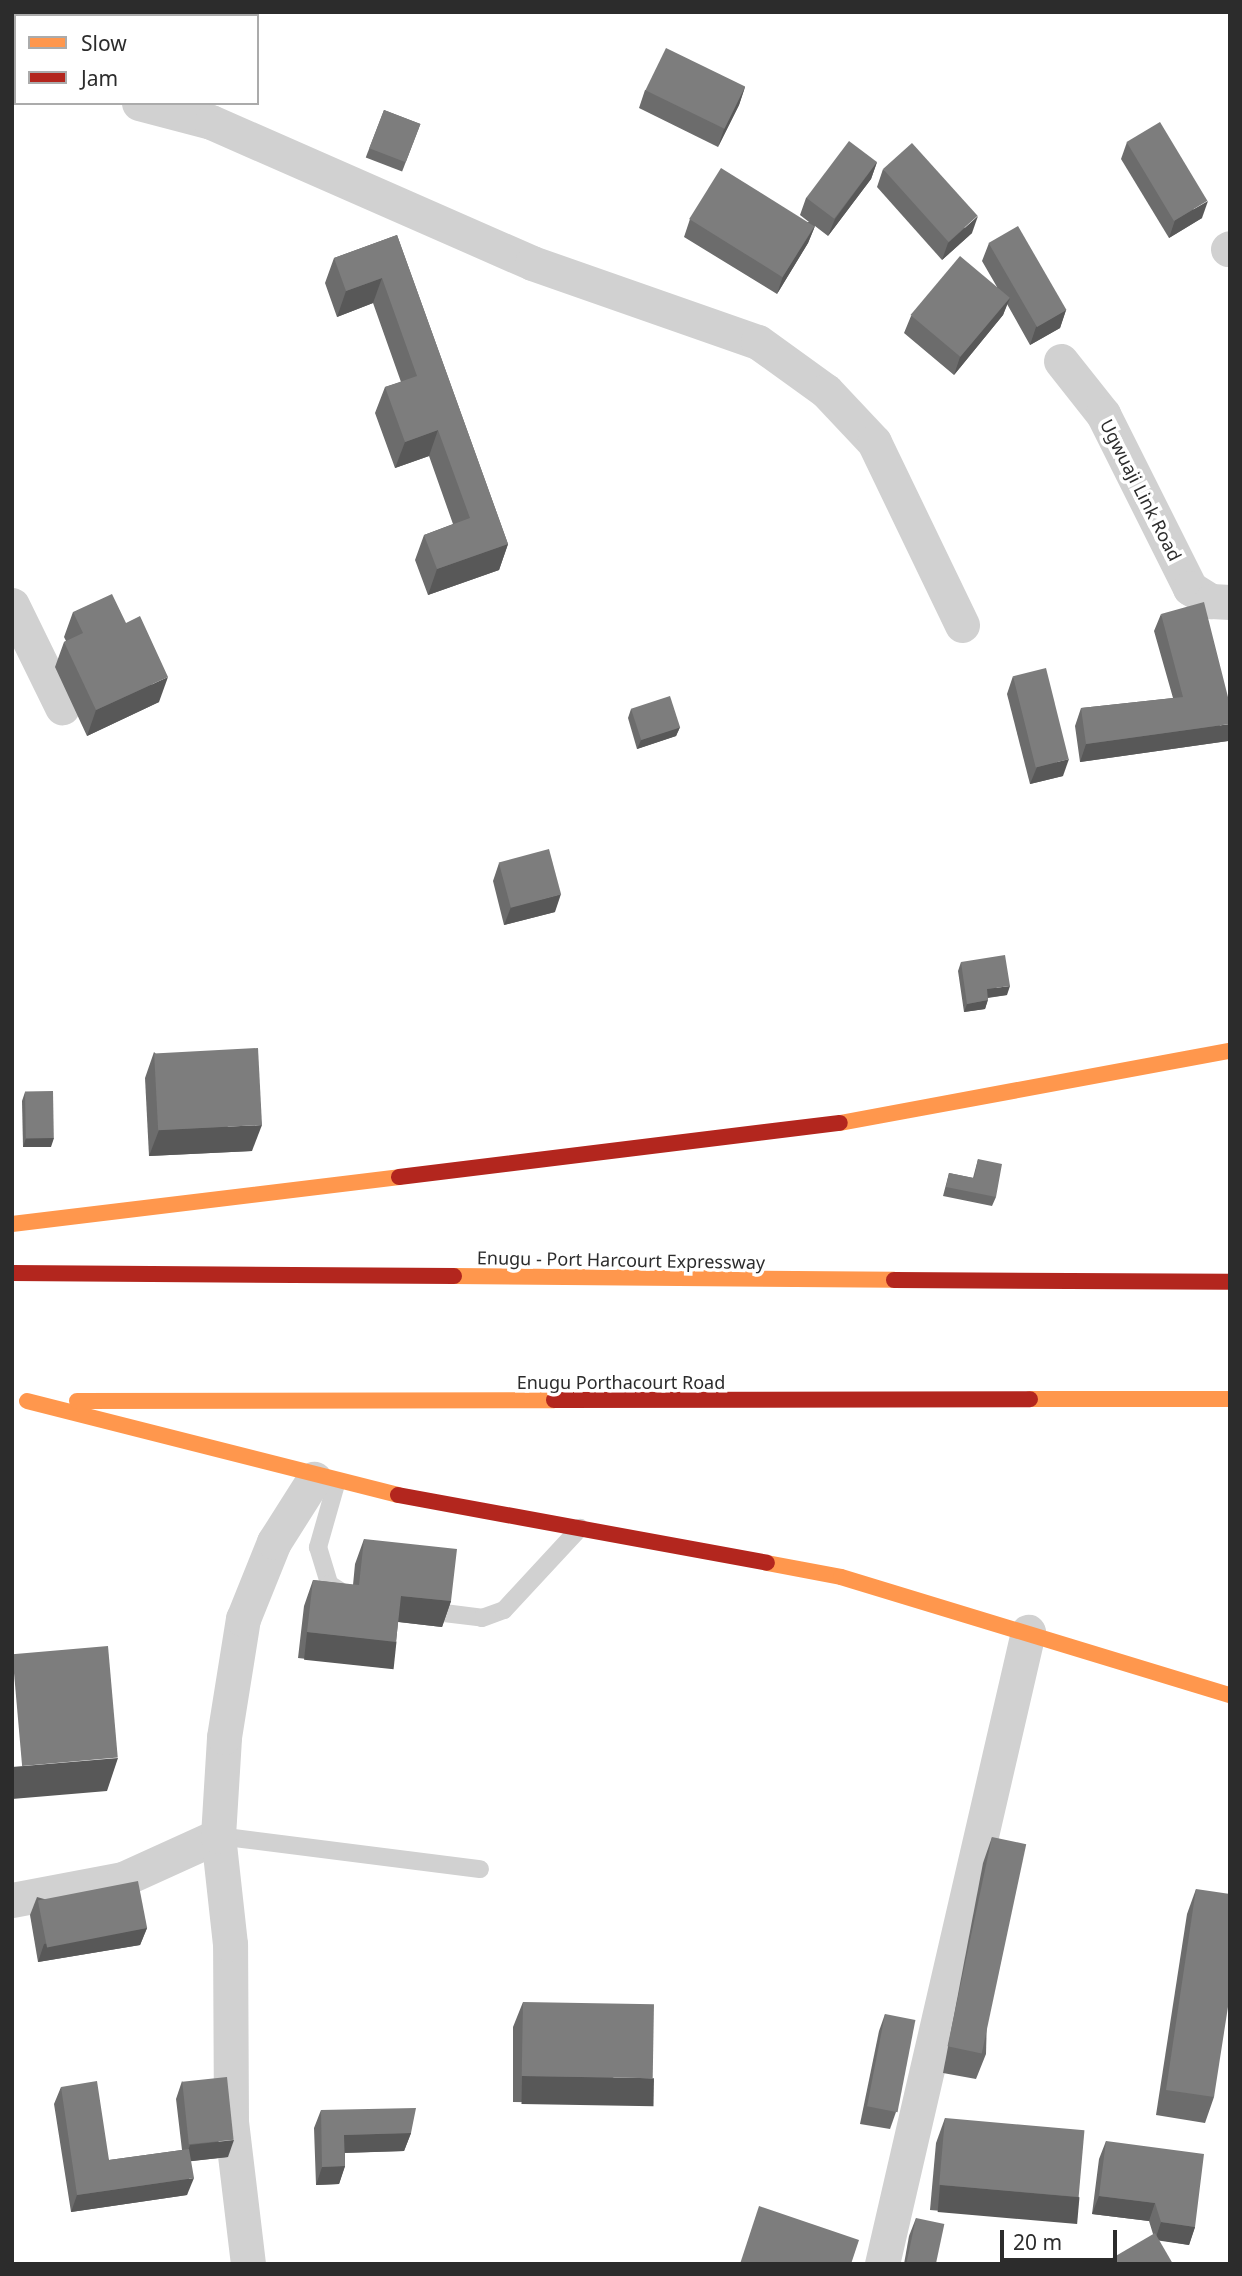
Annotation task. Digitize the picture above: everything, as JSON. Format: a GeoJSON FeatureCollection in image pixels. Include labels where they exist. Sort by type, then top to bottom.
{"type":"FeatureCollection","features":[{"type":"Feature","properties":{"kind":"highway"},"geometry":{"type":"LineString","coordinates":[[12,1223],[834,1124],[1230,1051]]}},
{"type":"Feature","properties":{"kind":"highway","name":"Enugu - Port Harcourt Expressway"},"geometry":{"type":"LineString","coordinates":[[12,1273],[1230,1282]]}},
{"type":"Feature","properties":{"kind":"highway","name":"Enugu Porthacourt Road"},"geometry":{"type":"LineString","coordinates":[[19,1401],[1230,1399]]}},
{"type":"Feature","properties":{"kind":"highway"},"geometry":{"type":"LineString","coordinates":[[19,1401],[325,1482],[841,1577],[1230,1695]]}},
{"type":"Feature","properties":{"kind":"street"},"geometry":{"type":"LineString","coordinates":[[147,105],[211,122],[532,263],[758,342],[826,391],[874,442],[962,625]]}},
{"type":"Feature","properties":{"kind":"street","name":"Ugwuaji Link Road"},"geometry":{"type":"LineString","coordinates":[[1061,360],[1103,414],[1190,588],[1230,602]]}},
{"type":"Feature","properties":{"kind":"street"},"geometry":{"type":"LineString","coordinates":[[12,605],[62,707]]}},
{"type":"Feature","properties":{"kind":"street"},"geometry":{"type":"LineString","coordinates":[[248,2264],[231,2122],[230,1944],[218,1836],[224,1737],[243,1619],[274,1542],[325,1482]]}},
{"type":"Feature","properties":{"kind":"street"},"geometry":{"type":"LineString","coordinates":[[882,2264],[1028,1632]]}},
{"type":"Feature","properties":{"kind":"street"},"geometry":{"type":"LineString","coordinates":[[12,1900],[123,1879],[218,1836]]}},
{"type":"Feature","properties":{"kind":"lane"},"geometry":{"type":"LineString","coordinates":[[325,1482],[319,1557],[329,1584],[351,1598]]}},
{"type":"Feature","properties":{"kind":"lane"},"geometry":{"type":"LineString","coordinates":[[444,1613],[482,1618],[504,1610],[580,1528]]}},
{"type":"Feature","properties":{"kind":"lane"},"geometry":{"type":"LineString","coordinates":[[218,1836],[480,1869]]}},
{"type":"Feature","properties":{"kind":"building"},"geometry":{"type":"Polygon","coordinates":[[[666,48],[745,87],[724,129],[645,90],[666,48]]]}},
{"type":"Feature","properties":{"kind":"building"},"geometry":{"type":"Polygon","coordinates":[[[384,110],[420,124],[406,162],[369,148],[384,110]]]}},
{"type":"Feature","properties":{"kind":"building"},"geometry":{"type":"Polygon","coordinates":[[[1160,122],[1207,201],[1174,221],[1127,142],[1160,122]]]}},
{"type":"Feature","properties":{"kind":"building"},"geometry":{"type":"Polygon","coordinates":[[[849,141],[877,162],[834,219],[806,198],[849,141]]]}},
{"type":"Feature","properties":{"kind":"building"},"geometry":{"type":"Polygon","coordinates":[[[912,143],[978,216],[949,242],[883,169],[912,143]]]}},
{"type":"Feature","properties":{"kind":"building"},"geometry":{"type":"Polygon","coordinates":[[[721,168],[814,226],[782,277],[689,219],[721,168]]]}},
{"type":"Feature","properties":{"kind":"building"},"geometry":{"type":"Polygon","coordinates":[[[1018,226],[1066,310],[1037,327],[989,243],[1018,226]]]}},
{"type":"Feature","properties":{"kind":"building"},"geometry":{"type":"Polygon","coordinates":[[[397,235],[508,544],[437,569],[424,535],[470,518],[438,430],[405,442],[385,387],[417,376],[382,278],[346,291],[334,258],[397,235]]]}},
{"type":"Feature","properties":{"kind":"building"},"geometry":{"type":"Polygon","coordinates":[[[960,256],[1010,298],[960,357],[911,315],[960,256]]]}},
{"type":"Feature","properties":{"kind":"building"},"geometry":{"type":"Polygon","coordinates":[[[112,594],[126,623],[140,616],[168,677],[96,710],[64,642],[83,633],[73,612],[112,594]]]}},
{"type":"Feature","properties":{"kind":"building"},"geometry":{"type":"Polygon","coordinates":[[[1204,602],[1230,705],[1230,724],[1086,744],[1081,708],[1183,697],[1161,614],[1204,602]]]}},
{"type":"Feature","properties":{"kind":"building"},"geometry":{"type":"Polygon","coordinates":[[[1046,668],[1069,759],[1036,767],[1013,676],[1046,668]]]}},
{"type":"Feature","properties":{"kind":"building"},"geometry":{"type":"Polygon","coordinates":[[[670,696],[680,727],[641,740],[631,709],[670,696]]]}},
{"type":"Feature","properties":{"kind":"building"},"geometry":{"type":"Polygon","coordinates":[[[549,849],[561,894],[511,908],[499,862],[549,849]]]}},
{"type":"Feature","properties":{"kind":"building"},"geometry":{"type":"Polygon","coordinates":[[[1005,955],[1010,986],[987,989],[988,1000],[967,1004],[961,962],[1005,955]]]}},
{"type":"Feature","properties":{"kind":"building"},"geometry":{"type":"Polygon","coordinates":[[[258,1048],[262,1125],[158,1130],[154,1053],[258,1048]]]}},
{"type":"Feature","properties":{"kind":"building"},"geometry":{"type":"Polygon","coordinates":[[[25,1091],[53,1091],[54,1138],[26,1138],[25,1091]]]}},
{"type":"Feature","properties":{"kind":"building"},"geometry":{"type":"Polygon","coordinates":[[[978,1159],[1002,1164],[996,1197],[946,1187],[949,1173],[974,1178],[978,1159]]]}},
{"type":"Feature","properties":{"kind":"building"},"geometry":{"type":"Polygon","coordinates":[[[364,1539],[457,1549],[451,1601],[401,1596],[396,1642],[307,1632],[313,1580],[359,1585],[364,1539]]]}},
{"type":"Feature","properties":{"kind":"building"},"geometry":{"type":"Polygon","coordinates":[[[108,1646],[118,1758],[22,1766],[12,1654],[108,1646]]]}},
{"type":"Feature","properties":{"kind":"building"},"geometry":{"type":"Polygon","coordinates":[[[992,1837],[1026,1844],[982,2054],[948,2046],[992,1837]]]}},
{"type":"Feature","properties":{"kind":"building"},"geometry":{"type":"Polygon","coordinates":[[[138,1881],[147,1928],[47,1948],[38,1900],[138,1881]]]}},
{"type":"Feature","properties":{"kind":"building"},"geometry":{"type":"Polygon","coordinates":[[[1196,1889],[1230,1894],[1230,1994],[1214,2097],[1166,2090],[1196,1889]]]}},
{"type":"Feature","properties":{"kind":"building"},"geometry":{"type":"Polygon","coordinates":[[[523,2002],[654,2004],[653,2078],[522,2076],[523,2002]]]}},
{"type":"Feature","properties":{"kind":"building"},"geometry":{"type":"Polygon","coordinates":[[[885,2014],[915,2020],[897,2112],[867,2106],[885,2014]]]}},
{"type":"Feature","properties":{"kind":"building"},"geometry":{"type":"Polygon","coordinates":[[[227,2077],[234,2140],[189,2144],[182,2082],[227,2077]]]}},
{"type":"Feature","properties":{"kind":"building"},"geometry":{"type":"Polygon","coordinates":[[[97,2081],[109,2160],[189,2149],[194,2178],[77,2195],[61,2087],[97,2081]]]}},
{"type":"Feature","properties":{"kind":"building"},"geometry":{"type":"Polygon","coordinates":[[[416,2108],[411,2133],[344,2135],[345,2166],[322,2167],[321,2110],[416,2108]]]}},
{"type":"Feature","properties":{"kind":"building"},"geometry":{"type":"Polygon","coordinates":[[[945,2118],[1084,2130],[1079,2197],[939,2185],[945,2118]]]}},
{"type":"Feature","properties":{"kind":"building"},"geometry":{"type":"Polygon","coordinates":[[[1106,2141],[1204,2154],[1195,2227],[1161,2222],[1155,2203],[1099,2196],[1106,2141]]]}},
{"type":"Feature","properties":{"kind":"building"},"geometry":{"type":"Polygon","coordinates":[[[759,2206],[859,2240],[851,2264],[740,2264],[759,2206]]]}},
{"type":"Feature","properties":{"kind":"building"},"geometry":{"type":"Polygon","coordinates":[[[916,2218],[944,2224],[936,2264],[906,2264],[916,2218]]]}},
{"type":"Feature","properties":{"kind":"building"},"geometry":{"type":"Polygon","coordinates":[[[1155,2233],[1173,2264],[1102,2264],[1155,2233]]]}},
{"type":"Feature","properties":{"kind":"traffic: slow"},"geometry":{"type":"LineString","coordinates":[[840,1123],[1230,1051]]}},
{"type":"Feature","properties":{"kind":"traffic: slow"},"geometry":{"type":"LineString","coordinates":[[12,1224],[399,1177]]}},
{"type":"Feature","properties":{"kind":"traffic: slow"},"geometry":{"type":"LineString","coordinates":[[454,1276],[894,1280]]}},
{"type":"Feature","properties":{"kind":"traffic: slow"},"geometry":{"type":"LineString","coordinates":[[1030,1399],[1230,1399]]}},
{"type":"Feature","properties":{"kind":"traffic: slow"},"geometry":{"type":"LineString","coordinates":[[77,1401],[554,1400]]}},
{"type":"Feature","properties":{"kind":"traffic: slow"},"geometry":{"type":"LineString","coordinates":[[27,1401],[398,1495]]}},
{"type":"Feature","properties":{"kind":"traffic: slow"},"geometry":{"type":"LineString","coordinates":[[767,1563],[841,1577],[1230,1695]]}},
{"type":"Feature","properties":{"kind":"traffic: jam"},"geometry":{"type":"LineString","coordinates":[[399,1177],[840,1123]]}},
{"type":"Feature","properties":{"kind":"traffic: jam"},"geometry":{"type":"LineString","coordinates":[[12,1273],[454,1276]]}},
{"type":"Feature","properties":{"kind":"traffic: jam"},"geometry":{"type":"LineString","coordinates":[[894,1280],[1230,1282]]}},
{"type":"Feature","properties":{"kind":"traffic: jam"},"geometry":{"type":"LineString","coordinates":[[554,1400],[1030,1399]]}},
{"type":"Feature","properties":{"kind":"traffic: jam"},"geometry":{"type":"LineString","coordinates":[[398,1495],[767,1563]]}}]}
